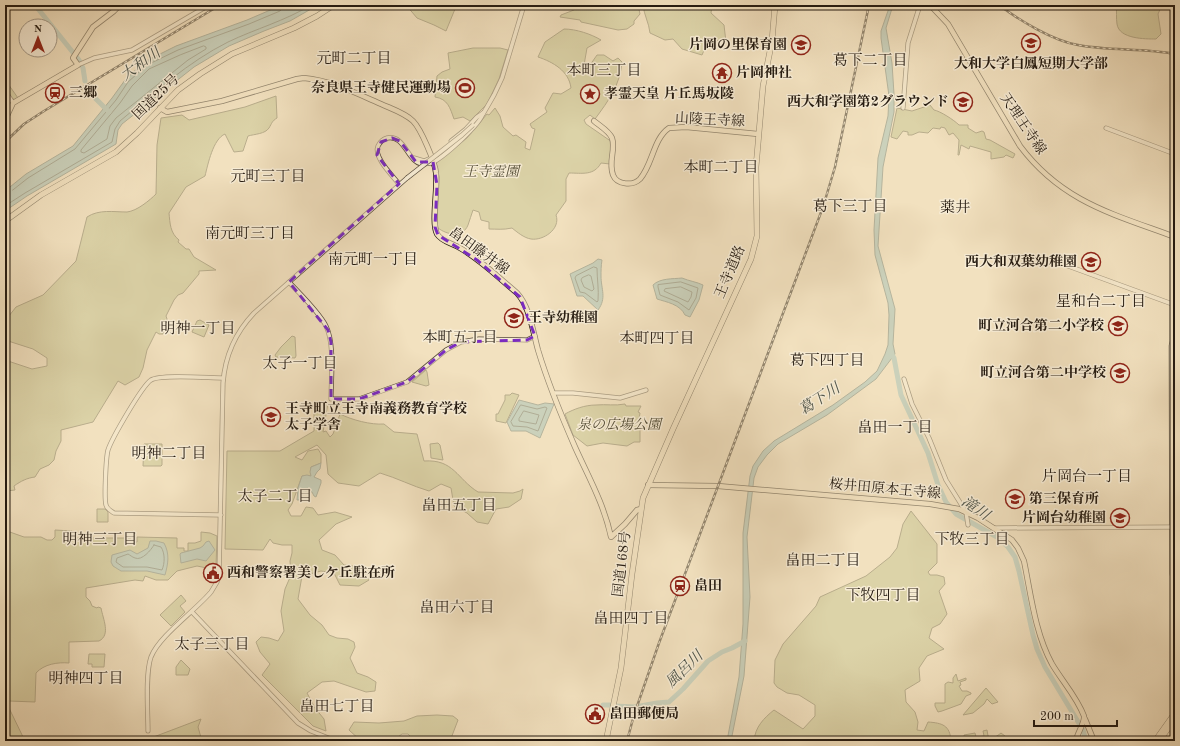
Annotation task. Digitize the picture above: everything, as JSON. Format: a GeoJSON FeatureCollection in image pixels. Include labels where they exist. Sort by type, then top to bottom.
{"type":"FeatureCollection","features":[{"type":"Feature","properties":{"kind":"highway","name":"国道25号"},"geometry":{"type":"LineString","coordinates":[[5,221],[41,195],[116,152],[185,84],[223,59],[310,20],[334,5]]}},
{"type":"Feature","properties":{"kind":"highway","name":"王寺道路"},"geometry":{"type":"LineString","coordinates":[[648,485],[753,252],[757,225],[756,167],[758,134],[763,86],[772,41],[775,5]]}},
{"type":"Feature","properties":{"kind":"highway","name":"国道168号"},"geometry":{"type":"LineString","coordinates":[[606,741],[621,668],[641,509],[648,485]]}},
{"type":"Feature","properties":{"kind":"highway"},"geometry":{"type":"LineString","coordinates":[[1155,741],[1175,713]]}},
{"type":"Feature","properties":{"kind":"highway"},"geometry":{"type":"LineString","coordinates":[[1160,741],[1175,720]]}},
{"type":"Feature","properties":{"kind":"main road"},"geometry":{"type":"LineString","coordinates":[[5,120],[13,103],[80,64],[74,58],[75,55],[93,27],[120,5]]}},
{"type":"Feature","properties":{"kind":"main road","name":"天理王寺線"},"geometry":{"type":"LineString","coordinates":[[930,5],[948,24],[1018,142],[1046,175],[1061,187],[1088,204],[1175,237]]}},
{"type":"Feature","properties":{"kind":"main road","name":"畠田藤井線"},"geometry":{"type":"LineString","coordinates":[[160,108],[165,112],[169,112],[222,101],[297,79],[309,79],[348,89],[408,117],[420,130],[436,174],[435,227],[438,235],[443,240],[460,248],[477,260],[520,297],[526,309],[543,366],[553,392],[575,446],[604,510],[611,537],[637,510],[641,509]]}},
{"type":"Feature","properties":{"kind":"main road","name":"山陵王寺線"},"geometry":{"type":"LineString","coordinates":[[594,121],[608,132],[612,138],[613,146],[611,162],[614,176],[618,180],[628,183],[635,182],[641,177],[661,136],[669,128],[686,127],[758,134]]}},
{"type":"Feature","properties":{"kind":"main road","name":"桜井田原本王寺線"},"geometry":{"type":"LineString","coordinates":[[648,485],[718,486],[946,506],[959,509],[995,528],[1012,540],[1021,553],[1039,632],[1052,663],[1083,711],[1084,720],[1094,741]]}},
{"type":"Feature","properties":{"kind":"main road"},"geometry":{"type":"LineString","coordinates":[[1076,741],[1084,720]]}},
{"type":"Feature","properties":{"kind":"street"},"geometry":{"type":"LineString","coordinates":[[80,64],[94,58],[132,50],[209,5]]}},
{"type":"Feature","properties":{"kind":"street"},"geometry":{"type":"LineString","coordinates":[[148,731],[149,668],[151,658],[159,643],[211,592],[219,579],[224,378],[228,354],[235,338],[254,313],[288,282],[407,178],[460,137],[473,125],[483,113],[502,78],[524,5]]}},
{"type":"Feature","properties":{"kind":"street"},"geometry":{"type":"LineString","coordinates":[[903,108],[908,43],[920,5]]}},
{"type":"Feature","properties":{"kind":"street"},"geometry":{"type":"LineString","coordinates":[[5,91],[13,103]]}},
{"type":"Feature","properties":{"kind":"street"},"geometry":{"type":"LineString","coordinates":[[400,184],[379,158],[377,151],[379,145],[386,138],[396,139],[400,142],[412,156],[413,160],[420,164],[428,164],[469,132],[481,120],[483,113]]}},
{"type":"Feature","properties":{"kind":"street"},"geometry":{"type":"LineString","coordinates":[[1106,128],[1175,154]]}},
{"type":"Feature","properties":{"kind":"street"},"geometry":{"type":"LineString","coordinates":[[1060,263],[1175,305]]}},
{"type":"Feature","properties":{"kind":"street"},"geometry":{"type":"LineString","coordinates":[[288,282],[323,321],[329,334],[331,347],[331,399],[359,399],[406,382],[446,350],[461,342],[479,339],[527,340],[534,336]]}},
{"type":"Feature","properties":{"kind":"street"},"geometry":{"type":"LineString","coordinates":[[1175,333],[1172,341],[1171,355],[1174,527],[1172,574],[1175,588]]}},
{"type":"Feature","properties":{"kind":"street"},"geometry":{"type":"LineString","coordinates":[[221,515],[116,513],[108,508],[106,501],[106,457],[112,440],[146,383],[159,377],[224,378]]}},
{"type":"Feature","properties":{"kind":"street"},"geometry":{"type":"LineString","coordinates":[[904,379],[912,404],[929,438],[946,480],[967,514],[968,525]]}},
{"type":"Feature","properties":{"kind":"street"},"geometry":{"type":"LineString","coordinates":[[553,392],[620,398],[646,390]]}},
{"type":"Feature","properties":{"kind":"street"},"geometry":{"type":"LineString","coordinates":[[995,528],[1174,527]]}},
{"type":"Feature","properties":{"kind":"street"},"geometry":{"type":"LineString","coordinates":[[192,612],[298,723],[311,731],[336,741]]}},
{"type":"Feature","properties":{"kind":"street"},"geometry":{"type":"LineString","coordinates":[[1172,741],[1175,736]]}},
{"type":"Feature","properties":{"kind":"highlighted area"},"geometry":{"type":"Polygon","coordinates":[[[392,138],[400,141],[416,162],[433,162],[437,185],[435,227],[438,235],[477,260],[520,297],[535,336],[527,340],[461,342],[446,350],[407,382],[359,399],[331,399],[331,342],[328,330],[289,282],[399,184],[377,155],[381,142],[392,138]]]}},
{"type":"Feature","properties":{"kind":"green space"},"geometry":{"type":"Polygon","coordinates":[[[406,5],[427,5],[431,8],[436,5],[460,5],[455,9],[446,31],[417,18],[406,5]]]}},
{"type":"Feature","properties":{"kind":"green space"},"geometry":{"type":"Polygon","coordinates":[[[573,5],[638,5],[640,14],[634,21],[634,24],[627,29],[618,30],[581,22],[580,20],[560,17],[561,15],[574,10],[573,5]]]}},
{"type":"Feature","properties":{"kind":"green space"},"geometry":{"type":"Polygon","coordinates":[[[643,5],[712,5],[711,13],[724,25],[726,42],[709,39],[702,55],[682,49],[673,39],[665,40],[650,33],[643,5]]]}},
{"type":"Feature","properties":{"kind":"green space"},"geometry":{"type":"Polygon","coordinates":[[[1116,5],[1162,5],[1158,14],[1161,34],[1156,39],[1151,39],[1133,37],[1122,33],[1117,24],[1116,5]]]}},
{"type":"Feature","properties":{"kind":"green space","name":"王寺霊園"},"geometry":{"type":"Polygon","coordinates":[[[564,29],[583,32],[601,40],[587,48],[584,65],[590,65],[597,55],[604,55],[613,61],[618,58],[622,62],[619,78],[605,105],[595,119],[590,115],[584,120],[586,124],[612,142],[610,164],[601,163],[595,170],[587,173],[569,173],[566,179],[566,201],[556,215],[556,225],[550,233],[541,238],[528,238],[512,228],[489,229],[489,222],[481,220],[479,212],[473,210],[466,229],[459,234],[450,234],[438,228],[439,177],[436,164],[437,162],[467,138],[487,114],[489,115],[495,108],[500,116],[503,127],[513,136],[516,135],[526,142],[525,148],[530,150],[535,129],[532,128],[530,124],[547,112],[545,108],[553,93],[561,94],[571,88],[570,82],[564,72],[555,65],[538,57],[545,42],[564,29]]]}},
{"type":"Feature","properties":{"kind":"green space","name":"奈良県王寺健民運動場"},"geometry":{"type":"Polygon","coordinates":[[[473,48],[500,48],[508,50],[499,79],[487,104],[470,121],[463,117],[454,119],[446,102],[435,97],[437,76],[450,69],[448,53],[473,48]]]}},
{"type":"Feature","properties":{"kind":"green space"},"geometry":{"type":"Polygon","coordinates":[[[5,81],[18,98],[15,100],[7,92],[5,81]]]}},
{"type":"Feature","properties":{"kind":"green space"},"geometry":{"type":"Polygon","coordinates":[[[276,96],[277,118],[273,121],[269,128],[262,133],[248,136],[243,151],[234,152],[225,134],[221,137],[214,146],[205,176],[186,187],[169,213],[171,228],[179,240],[178,242],[186,249],[189,249],[194,257],[216,270],[199,271],[199,274],[183,293],[178,295],[174,300],[166,316],[167,319],[163,334],[156,332],[147,350],[143,368],[139,377],[125,385],[118,381],[93,422],[61,430],[61,441],[56,451],[54,460],[49,465],[40,469],[35,477],[24,480],[14,486],[15,490],[6,491],[5,510],[5,360],[32,369],[47,366],[47,358],[33,349],[5,340],[5,321],[16,307],[43,295],[76,261],[87,217],[92,214],[102,212],[127,212],[135,210],[156,194],[157,145],[161,118],[182,115],[189,120],[245,107],[276,96]]]}},
{"type":"Feature","properties":{"kind":"green space"},"geometry":{"type":"Polygon","coordinates":[[[930,105],[934,110],[947,116],[959,125],[968,125],[968,128],[976,133],[982,131],[984,132],[986,139],[1015,154],[1013,158],[1006,155],[1004,157],[991,159],[991,152],[970,146],[969,149],[961,145],[958,155],[959,140],[953,133],[949,135],[945,128],[941,127],[940,129],[933,128],[928,133],[919,132],[912,135],[908,135],[908,132],[903,131],[897,139],[891,137],[897,108],[912,111],[930,105]]]}},
{"type":"Feature","properties":{"kind":"green space"},"geometry":{"type":"Polygon","coordinates":[[[200,320],[209,325],[204,337],[192,332],[197,321],[200,320]]]}},
{"type":"Feature","properties":{"kind":"green space"},"geometry":{"type":"Polygon","coordinates":[[[292,336],[295,337],[295,358],[276,357],[275,355],[281,347],[292,336]]]}},
{"type":"Feature","properties":{"kind":"green space"},"geometry":{"type":"Polygon","coordinates":[[[426,370],[429,385],[426,386],[412,382],[426,370]]]}},
{"type":"Feature","properties":{"kind":"green space"},"geometry":{"type":"Polygon","coordinates":[[[512,393],[519,395],[506,423],[496,421],[496,414],[498,414],[505,400],[505,395],[510,395],[512,393]]]}},
{"type":"Feature","properties":{"kind":"green space"},"geometry":{"type":"Polygon","coordinates":[[[314,403],[328,403],[323,432],[326,431],[330,437],[333,434],[340,414],[362,422],[384,424],[394,432],[417,434],[424,461],[434,461],[449,467],[478,492],[513,493],[523,489],[521,499],[509,507],[496,509],[488,524],[477,522],[467,513],[454,506],[451,488],[441,484],[429,491],[380,473],[359,486],[338,483],[328,474],[326,455],[317,445],[295,457],[302,460],[308,451],[318,449],[321,454],[321,463],[311,467],[311,476],[302,476],[292,504],[288,510],[291,516],[301,516],[306,507],[313,508],[318,515],[335,512],[352,517],[336,524],[319,540],[322,550],[335,555],[344,565],[362,567],[369,580],[359,586],[340,585],[334,573],[321,571],[302,576],[298,599],[310,615],[322,625],[329,635],[337,638],[348,639],[354,642],[355,647],[350,658],[357,673],[376,682],[375,691],[366,692],[334,681],[322,682],[307,693],[315,708],[324,719],[326,731],[313,726],[262,675],[270,664],[260,652],[256,642],[261,637],[278,641],[284,631],[281,611],[285,589],[291,575],[290,561],[292,545],[273,543],[270,539],[263,550],[225,549],[227,451],[280,451],[314,431],[314,403]]]}},
{"type":"Feature","properties":{"kind":"green space","name":"泉の広場公園"},"geometry":{"type":"Polygon","coordinates":[[[625,404],[626,406],[641,406],[638,412],[640,413],[640,442],[634,442],[627,446],[603,443],[587,446],[573,435],[565,414],[588,406],[625,404]]]}},
{"type":"Feature","properties":{"kind":"green space"},"geometry":{"type":"Polygon","coordinates":[[[438,443],[440,445],[443,460],[431,458],[430,444],[438,443]]]}},
{"type":"Feature","properties":{"kind":"green space"},"geometry":{"type":"Polygon","coordinates":[[[144,444],[162,444],[161,466],[143,466],[144,444]]]}},
{"type":"Feature","properties":{"kind":"green space"},"geometry":{"type":"Polygon","coordinates":[[[97,509],[105,509],[108,512],[108,522],[97,522],[97,509]]]}},
{"type":"Feature","properties":{"kind":"green space"},"geometry":{"type":"Polygon","coordinates":[[[911,511],[937,544],[937,563],[928,572],[930,575],[944,577],[945,584],[939,591],[947,614],[940,624],[932,628],[929,638],[944,649],[927,656],[919,668],[920,681],[905,690],[906,702],[915,712],[918,722],[917,730],[924,731],[928,722],[941,724],[949,731],[951,741],[754,741],[756,731],[761,723],[774,710],[803,729],[815,716],[815,705],[799,695],[787,693],[777,687],[774,683],[775,660],[783,644],[816,606],[820,597],[866,576],[890,557],[897,548],[903,524],[911,511]]]}},
{"type":"Feature","properties":{"kind":"green space"},"geometry":{"type":"Polygon","coordinates":[[[5,522],[9,524],[7,531],[24,537],[41,537],[47,540],[52,540],[55,537],[55,530],[72,531],[72,538],[130,538],[131,542],[137,542],[137,537],[177,538],[177,548],[184,548],[184,551],[188,551],[188,543],[201,541],[201,532],[210,533],[217,536],[216,567],[207,568],[197,566],[177,571],[168,580],[156,580],[145,576],[143,581],[135,580],[86,588],[86,597],[92,606],[101,608],[105,626],[105,635],[103,638],[99,641],[69,642],[69,663],[51,664],[36,673],[35,702],[9,701],[9,708],[24,739],[31,738],[48,741],[5,741],[5,522]]]}},
{"type":"Feature","properties":{"kind":"green space"},"geometry":{"type":"Polygon","coordinates":[[[181,595],[186,601],[180,606],[185,612],[171,626],[160,615],[181,595]]]}},
{"type":"Feature","properties":{"kind":"green space"},"geometry":{"type":"Polygon","coordinates":[[[89,654],[105,654],[104,667],[92,667],[92,664],[88,664],[89,654]]]}},
{"type":"Feature","properties":{"kind":"green space"},"geometry":{"type":"Polygon","coordinates":[[[181,660],[190,669],[188,675],[176,675],[176,667],[181,660]]]}},
{"type":"Feature","properties":{"kind":"green space"},"geometry":{"type":"Polygon","coordinates":[[[956,674],[958,681],[966,678],[966,680],[960,682],[961,685],[959,686],[962,691],[967,691],[971,694],[966,696],[961,704],[938,712],[935,703],[945,703],[945,684],[948,682],[953,683],[953,678],[956,674]]]}},
{"type":"Feature","properties":{"kind":"green space"},"geometry":{"type":"Polygon","coordinates":[[[986,688],[998,702],[992,704],[987,699],[984,704],[973,713],[963,715],[986,688]]]}},
{"type":"Feature","properties":{"kind":"green space"},"geometry":{"type":"Polygon","coordinates":[[[417,716],[453,716],[458,720],[450,741],[415,741],[408,734],[402,734],[392,741],[361,741],[349,730],[354,722],[379,723],[404,721],[417,716]]]}},
{"type":"Feature","properties":{"kind":"green space"},"geometry":{"type":"Polygon","coordinates":[[[201,719],[198,727],[202,741],[143,741],[201,719]]]}},
{"type":"Feature","properties":{"kind":"green space"},"geometry":{"type":"Polygon","coordinates":[[[987,730],[988,736],[990,737],[995,737],[1001,733],[1005,736],[1004,741],[965,741],[964,735],[975,733],[976,737],[984,736],[983,731],[987,730]]]}},
{"type":"Feature","properties":{"kind":"water","name":"大和川"},"geometry":{"type":"Polygon","coordinates":[[[282,5],[318,5],[290,21],[229,46],[194,67],[122,124],[118,130],[116,144],[27,196],[5,211],[5,191],[26,174],[73,146],[125,80],[144,62],[176,46],[247,20],[282,5]]]}},
{"type":"Feature","properties":{"kind":"water"},"geometry":{"type":"Polygon","coordinates":[[[890,5],[893,5],[886,28],[892,63],[894,112],[883,167],[878,246],[895,309],[893,344],[895,354],[876,379],[827,415],[778,444],[758,467],[754,478],[747,537],[750,597],[744,676],[731,741],[727,741],[739,677],[743,624],[743,533],[750,476],[753,466],[763,451],[774,441],[833,405],[865,382],[877,371],[888,345],[888,303],[875,255],[874,230],[878,158],[888,116],[889,96],[881,31],[890,5]]]}},
{"type":"Feature","properties":{"kind":"water"},"geometry":{"type":"Polygon","coordinates":[[[598,259],[602,260],[601,276],[603,297],[601,306],[598,310],[583,296],[577,296],[570,274],[598,259]]]}},
{"type":"Feature","properties":{"kind":"water"},"geometry":{"type":"Polygon","coordinates":[[[682,278],[703,285],[699,300],[690,317],[685,315],[680,308],[668,302],[657,299],[653,285],[663,280],[682,278]]]}},
{"type":"Feature","properties":{"kind":"water"},"geometry":{"type":"Polygon","coordinates":[[[519,400],[538,405],[545,403],[554,404],[540,438],[526,431],[511,431],[507,422],[519,400]]]}},
{"type":"Feature","properties":{"kind":"water"},"geometry":{"type":"Polygon","coordinates":[[[321,463],[320,469],[314,477],[321,480],[316,497],[312,492],[306,491],[299,500],[297,500],[298,488],[302,476],[311,476],[311,467],[321,463]]]}},
{"type":"Feature","properties":{"kind":"water"},"geometry":{"type":"Polygon","coordinates":[[[150,541],[164,543],[166,547],[168,559],[165,575],[147,571],[121,571],[113,566],[111,562],[112,555],[130,550],[137,554],[148,548],[150,541]]]}},
{"type":"Feature","properties":{"kind":"water"},"geometry":{"type":"Polygon","coordinates":[[[209,541],[215,550],[206,561],[197,559],[181,563],[181,553],[200,548],[209,541]]]}},
{"type":"Feature","properties":{"kind":"waterway"},"geometry":{"type":"LineString","coordinates":[[35,5],[79,60],[83,68],[85,81]]}},
{"type":"Feature","properties":{"kind":"waterway"},"geometry":{"type":"LineString","coordinates":[[88,89],[90,93],[109,112]]}},
{"type":"Feature","properties":{"kind":"waterway"},"geometry":{"type":"LineString","coordinates":[[5,186],[12,194]]}},
{"type":"Feature","properties":{"kind":"waterway","name":"滝川"},"geometry":{"type":"LineString","coordinates":[[890,352],[894,358],[901,395],[928,453],[938,485],[946,502],[956,514],[997,537],[1008,547],[1015,557],[1037,649],[1045,667],[1083,730],[1086,741]]}},
{"type":"Feature","properties":{"kind":"waterway","name":"風呂川"},"geometry":{"type":"LineString","coordinates":[[615,706],[635,707],[669,702],[708,661],[722,652],[745,641]]}},
{"type":"Feature","properties":{"kind":"waterway","name":"風呂川"},"geometry":{"type":"LineString","coordinates":[[603,705],[610,705]]}},
{"type":"Feature","properties":{"kind":"railway"},"geometry":{"type":"LineString","coordinates":[[5,142],[24,124],[44,111],[220,5]]}},
{"type":"Feature","properties":{"kind":"railway"},"geometry":{"type":"LineString","coordinates":[[627,741],[634,715],[659,643],[823,207],[835,167],[869,5]]}},
{"type":"Feature","properties":{"kind":"railway"},"geometry":{"type":"LineString","coordinates":[[999,5],[1047,35],[1068,43],[1090,47],[1175,54]]}},
{"type":"Feature","properties":{"kind":"place","name":"大和大学白鳳短期大学部"},"geometry":{"type":"Point","coordinates":[1031,43]}},
{"type":"Feature","properties":{"kind":"place","name":"片岡の里保育園"},"geometry":{"type":"Point","coordinates":[801,45]}},
{"type":"Feature","properties":{"kind":"place","name":"片岡神社"},"geometry":{"type":"Point","coordinates":[722,73]}},
{"type":"Feature","properties":{"kind":"place","name":"奈良県王寺健民運動場"},"geometry":{"type":"Point","coordinates":[465,88]}},
{"type":"Feature","properties":{"kind":"place","name":"三郷"},"geometry":{"type":"Point","coordinates":[55,93]}},
{"type":"Feature","properties":{"kind":"place","name":"孝霊天皇 片丘馬坂陵"},"geometry":{"type":"Point","coordinates":[590,94]}},
{"type":"Feature","properties":{"kind":"place","name":"西大和学園第2グラウンド"},"geometry":{"type":"Point","coordinates":[963,102]}},
{"type":"Feature","properties":{"kind":"place","name":"西大和双葉幼稚園"},"geometry":{"type":"Point","coordinates":[1091,262]}},
{"type":"Feature","properties":{"kind":"place","name":"王寺幼稚園"},"geometry":{"type":"Point","coordinates":[514,318]}},
{"type":"Feature","properties":{"kind":"place","name":"町立河合第二小学校"},"geometry":{"type":"Point","coordinates":[1118,326]}},
{"type":"Feature","properties":{"kind":"place","name":"町立河合第二中学校"},"geometry":{"type":"Point","coordinates":[1120,373]}},
{"type":"Feature","properties":{"kind":"place","name":"王寺町立王寺南義務教育学校 太子学舎"},"geometry":{"type":"Point","coordinates":[271,417]}},
{"type":"Feature","properties":{"kind":"place","name":"第三保育所"},"geometry":{"type":"Point","coordinates":[1015,499]}},
{"type":"Feature","properties":{"kind":"place","name":"片岡台幼稚園"},"geometry":{"type":"Point","coordinates":[1120,518]}},
{"type":"Feature","properties":{"kind":"place","name":"西和警察署美しケ丘駐在所"},"geometry":{"type":"Point","coordinates":[213,573]}},
{"type":"Feature","properties":{"kind":"place","name":"畠田"},"geometry":{"type":"Point","coordinates":[680,586]}},
{"type":"Feature","properties":{"kind":"place","name":"畠田郵便局"},"geometry":{"type":"Point","coordinates":[595,714]}},
{"type":"Feature","properties":{"kind":"district","name":"元町二丁目"},"geometry":{"type":"Point","coordinates":[354,59]}},
{"type":"Feature","properties":{"kind":"district","name":"葛下二丁目"},"geometry":{"type":"Point","coordinates":[870,61]}},
{"type":"Feature","properties":{"kind":"district","name":"本町三丁目"},"geometry":{"type":"Point","coordinates":[604,71]}},
{"type":"Feature","properties":{"kind":"district","name":"本町二丁目"},"geometry":{"type":"Point","coordinates":[721,168]}},
{"type":"Feature","properties":{"kind":"district","name":"元町三丁目"},"geometry":{"type":"Point","coordinates":[268,177]}},
{"type":"Feature","properties":{"kind":"district","name":"葛下三丁目"},"geometry":{"type":"Point","coordinates":[850,207]}},
{"type":"Feature","properties":{"kind":"district","name":"薬井"},"geometry":{"type":"Point","coordinates":[955,208]}},
{"type":"Feature","properties":{"kind":"district","name":"南元町三丁目"},"geometry":{"type":"Point","coordinates":[250,234]}},
{"type":"Feature","properties":{"kind":"district","name":"南元町一丁目"},"geometry":{"type":"Point","coordinates":[373,260]}},
{"type":"Feature","properties":{"kind":"district","name":"星和台二丁目"},"geometry":{"type":"Point","coordinates":[1101,302]}},
{"type":"Feature","properties":{"kind":"district","name":"明神一丁目"},"geometry":{"type":"Point","coordinates":[198,329]}},
{"type":"Feature","properties":{"kind":"district","name":"本町五丁目"},"geometry":{"type":"Point","coordinates":[460,338]}},
{"type":"Feature","properties":{"kind":"district","name":"本町四丁目"},"geometry":{"type":"Point","coordinates":[657,339]}},
{"type":"Feature","properties":{"kind":"district","name":"葛下四丁目"},"geometry":{"type":"Point","coordinates":[827,361]}},
{"type":"Feature","properties":{"kind":"district","name":"太子一丁目"},"geometry":{"type":"Point","coordinates":[300,364]}},
{"type":"Feature","properties":{"kind":"district","name":"畠田一丁目"},"geometry":{"type":"Point","coordinates":[895,428]}},
{"type":"Feature","properties":{"kind":"district","name":"明神二丁目"},"geometry":{"type":"Point","coordinates":[169,454]}},
{"type":"Feature","properties":{"kind":"district","name":"片岡台一丁目"},"geometry":{"type":"Point","coordinates":[1087,477]}},
{"type":"Feature","properties":{"kind":"district","name":"太子二丁目"},"geometry":{"type":"Point","coordinates":[275,497]}},
{"type":"Feature","properties":{"kind":"district","name":"畠田五丁目"},"geometry":{"type":"Point","coordinates":[459,506]}},
{"type":"Feature","properties":{"kind":"district","name":"明神三丁目"},"geometry":{"type":"Point","coordinates":[100,540]}},
{"type":"Feature","properties":{"kind":"district","name":"下牧三丁目"},"geometry":{"type":"Point","coordinates":[972,540]}},
{"type":"Feature","properties":{"kind":"district","name":"畠田二丁目"},"geometry":{"type":"Point","coordinates":[823,561]}},
{"type":"Feature","properties":{"kind":"district","name":"下牧四丁目"},"geometry":{"type":"Point","coordinates":[883,596]}},
{"type":"Feature","properties":{"kind":"district","name":"畠田六丁目"},"geometry":{"type":"Point","coordinates":[457,608]}},
{"type":"Feature","properties":{"kind":"district","name":"畠田四丁目"},"geometry":{"type":"Point","coordinates":[631,619]}},
{"type":"Feature","properties":{"kind":"district","name":"太子三丁目"},"geometry":{"type":"Point","coordinates":[212,645]}},
{"type":"Feature","properties":{"kind":"district","name":"明神四丁目"},"geometry":{"type":"Point","coordinates":[86,679]}},
{"type":"Feature","properties":{"kind":"district","name":"畠田七丁目"},"geometry":{"type":"Point","coordinates":[337,707]}},
{"type":"Feature","properties":{"kind":"water label","name":"葛下川"},"geometry":{"type":"Point","coordinates":[820,400]}}]}
